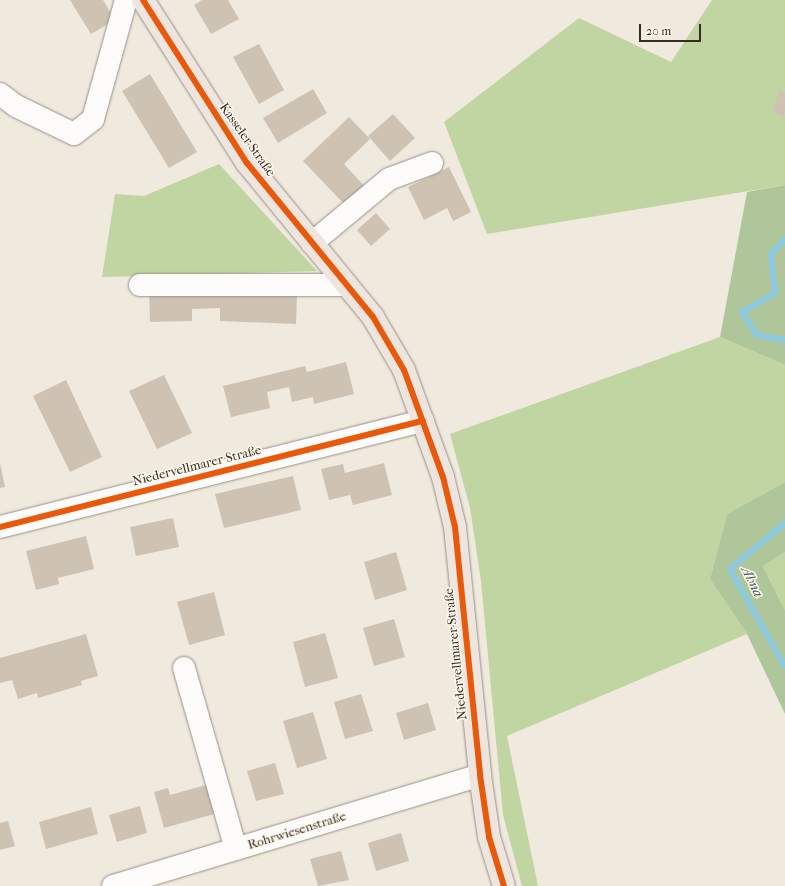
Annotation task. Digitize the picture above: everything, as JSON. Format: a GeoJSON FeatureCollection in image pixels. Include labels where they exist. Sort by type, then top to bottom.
{"type":"FeatureCollection","features":[{"type":"Feature","properties":{"kind":"main road","name":"Kasseler Straße"},"geometry":{"type":"LineString","coordinates":[[143,0],[247,163],[344,285]]}},
{"type":"Feature","properties":{"kind":"main road","name":"Niedervellmarer Straße"},"geometry":{"type":"LineString","coordinates":[[344,285],[373,317],[404,370],[443,477],[455,527],[480,775],[489,838],[502,885]]}},
{"type":"Feature","properties":{"kind":"street"},"geometry":{"type":"LineString","coordinates":[[0,94],[16,106],[74,134],[93,119],[126,0]]}},
{"type":"Feature","properties":{"kind":"street"},"geometry":{"type":"LineString","coordinates":[[312,243],[389,180],[432,163]]}},
{"type":"Feature","properties":{"kind":"street"},"geometry":{"type":"LineString","coordinates":[[140,285],[344,285]]}},
{"type":"Feature","properties":{"kind":"street","name":"Niedervellmarer Straße"},"geometry":{"type":"LineString","coordinates":[[0,527],[423,421]]}},
{"type":"Feature","properties":{"kind":"street"},"geometry":{"type":"LineString","coordinates":[[184,668],[236,849]]}},
{"type":"Feature","properties":{"kind":"street","name":"Rohrwiesenstraße"},"geometry":{"type":"LineString","coordinates":[[113,886],[480,775]]}},
{"type":"Feature","properties":{"kind":"green space"},"geometry":{"type":"Polygon","coordinates":[[[712,0],[785,0],[785,185],[487,234],[444,122],[579,18],[671,62],[712,0]]]}},
{"type":"Feature","properties":{"kind":"green space"},"geometry":{"type":"Polygon","coordinates":[[[219,164],[317,271],[102,277],[115,194],[144,196],[219,164]]]}},
{"type":"Feature","properties":{"kind":"green space"},"geometry":{"type":"Polygon","coordinates":[[[785,185],[785,365],[720,337],[747,192],[785,185]]]}},
{"type":"Feature","properties":{"kind":"green space"},"geometry":{"type":"Polygon","coordinates":[[[720,337],[785,365],[785,482],[727,514],[710,579],[747,634],[507,736],[538,886],[522,886],[503,815],[481,581],[470,508],[450,434],[720,337]]]}},
{"type":"Feature","properties":{"kind":"green space"},"geometry":{"type":"Polygon","coordinates":[[[785,482],[785,552],[763,566],[785,610],[785,714],[747,634],[710,579],[727,514],[785,482]]]}},
{"type":"Feature","properties":{"kind":"green space"},"geometry":{"type":"Polygon","coordinates":[[[785,552],[785,610],[763,566],[785,552]]]}},
{"type":"Feature","properties":{"kind":"building"},"geometry":{"type":"Polygon","coordinates":[[[70,0],[103,0],[115,20],[91,34],[70,0]]]}},
{"type":"Feature","properties":{"kind":"building"},"geometry":{"type":"Polygon","coordinates":[[[202,0],[228,0],[239,19],[211,34],[194,5],[202,0]]]}},
{"type":"Feature","properties":{"kind":"building"},"geometry":{"type":"Polygon","coordinates":[[[259,44],[284,90],[259,104],[233,57],[259,44]]]}},
{"type":"Feature","properties":{"kind":"building"},"geometry":{"type":"Polygon","coordinates":[[[150,74],[197,152],[169,168],[122,91],[150,74]]]}},
{"type":"Feature","properties":{"kind":"building"},"geometry":{"type":"Polygon","coordinates":[[[313,89],[327,113],[278,143],[263,118],[313,89]]]}},
{"type":"Feature","properties":{"kind":"building"},"geometry":{"type":"Polygon","coordinates":[[[779,91],[785,93],[785,116],[773,112],[779,91]]]}},
{"type":"Feature","properties":{"kind":"building"},"geometry":{"type":"Polygon","coordinates":[[[393,114],[415,138],[390,161],[368,136],[393,114]]]}},
{"type":"Feature","properties":{"kind":"building"},"geometry":{"type":"Polygon","coordinates":[[[349,117],[370,139],[344,164],[367,189],[347,207],[303,161],[349,117]]]}},
{"type":"Feature","properties":{"kind":"building"},"geometry":{"type":"Polygon","coordinates":[[[449,167],[471,212],[453,221],[447,208],[424,220],[408,187],[449,167]]]}},
{"type":"Feature","properties":{"kind":"building"},"geometry":{"type":"Polygon","coordinates":[[[376,213],[390,229],[371,246],[357,230],[376,213]]]}},
{"type":"Feature","properties":{"kind":"building"},"geometry":{"type":"Polygon","coordinates":[[[149,291],[297,292],[296,324],[220,321],[220,308],[192,309],[192,321],[150,322],[149,291]]]}},
{"type":"Feature","properties":{"kind":"building"},"geometry":{"type":"Polygon","coordinates":[[[346,362],[354,394],[314,404],[313,397],[292,402],[289,387],[267,392],[270,408],[231,417],[223,386],[305,366],[307,372],[346,362]]]}},
{"type":"Feature","properties":{"kind":"building"},"geometry":{"type":"Polygon","coordinates":[[[164,375],[192,433],[157,449],[129,391],[164,375]]]}},
{"type":"Feature","properties":{"kind":"building"},"geometry":{"type":"Polygon","coordinates":[[[66,380],[102,457],[70,472],[33,396],[66,380]]]}},
{"type":"Feature","properties":{"kind":"building"},"geometry":{"type":"Polygon","coordinates":[[[0,463],[5,487],[0,488],[0,463]]]}},
{"type":"Feature","properties":{"kind":"building"},"geometry":{"type":"Polygon","coordinates":[[[384,463],[392,495],[353,505],[350,495],[329,500],[321,469],[343,464],[345,473],[384,463]]]}},
{"type":"Feature","properties":{"kind":"building"},"geometry":{"type":"Polygon","coordinates":[[[293,476],[301,510],[224,528],[215,494],[293,476]]]}},
{"type":"Feature","properties":{"kind":"building"},"geometry":{"type":"Polygon","coordinates":[[[173,518],[179,547],[136,556],[130,527],[173,518]]]}},
{"type":"Feature","properties":{"kind":"building"},"geometry":{"type":"Polygon","coordinates":[[[86,536],[94,569],[58,578],[59,584],[36,590],[26,551],[86,536]]]}},
{"type":"Feature","properties":{"kind":"building"},"geometry":{"type":"Polygon","coordinates":[[[396,552],[407,590],[375,600],[364,562],[396,552]]]}},
{"type":"Feature","properties":{"kind":"building"},"geometry":{"type":"Polygon","coordinates":[[[214,592],[225,635],[189,645],[177,602],[214,592]]]}},
{"type":"Feature","properties":{"kind":"building"},"geometry":{"type":"Polygon","coordinates":[[[394,619],[405,657],[374,666],[363,628],[394,619]]]}},
{"type":"Feature","properties":{"kind":"building"},"geometry":{"type":"Polygon","coordinates":[[[325,633],[338,678],[305,687],[293,642],[325,633]]]}},
{"type":"Feature","properties":{"kind":"building"},"geometry":{"type":"Polygon","coordinates":[[[86,634],[98,676],[81,681],[82,685],[38,698],[37,693],[18,699],[12,680],[0,683],[0,658],[86,634]]]}},
{"type":"Feature","properties":{"kind":"building"},"geometry":{"type":"Polygon","coordinates":[[[361,694],[373,731],[345,739],[334,702],[361,694]]]}},
{"type":"Feature","properties":{"kind":"building"},"geometry":{"type":"Polygon","coordinates":[[[428,703],[436,730],[404,740],[396,713],[428,703]]]}},
{"type":"Feature","properties":{"kind":"building"},"geometry":{"type":"Polygon","coordinates":[[[313,712],[327,759],[297,768],[283,721],[313,712]]]}},
{"type":"Feature","properties":{"kind":"building"},"geometry":{"type":"Polygon","coordinates":[[[275,763],[284,794],[256,801],[247,771],[275,763]]]}},
{"type":"Feature","properties":{"kind":"building"},"geometry":{"type":"Polygon","coordinates":[[[206,785],[214,814],[164,828],[154,792],[168,788],[170,795],[206,785]]]}},
{"type":"Feature","properties":{"kind":"building"},"geometry":{"type":"Polygon","coordinates":[[[140,806],[147,833],[117,842],[109,815],[140,806]]]}},
{"type":"Feature","properties":{"kind":"building"},"geometry":{"type":"Polygon","coordinates":[[[91,807],[98,834],[46,849],[39,822],[91,807]]]}},
{"type":"Feature","properties":{"kind":"building"},"geometry":{"type":"Polygon","coordinates":[[[8,821],[15,846],[0,850],[0,823],[8,821]]]}},
{"type":"Feature","properties":{"kind":"building"},"geometry":{"type":"Polygon","coordinates":[[[401,833],[409,861],[376,871],[368,843],[401,833]]]}},
{"type":"Feature","properties":{"kind":"building"},"geometry":{"type":"Polygon","coordinates":[[[341,851],[349,880],[318,886],[310,859],[341,851]]]}},
{"type":"Feature","properties":{"kind":"waterway","name":"Ahna"},"geometry":{"type":"LineString","coordinates":[[785,239],[771,254],[775,293],[742,312],[757,335],[785,340]]}},
{"type":"Feature","properties":{"kind":"waterway","name":"Ahna"},"geometry":{"type":"LineString","coordinates":[[785,523],[730,569],[785,667]]}},
{"type":"Feature","properties":{"kind":"cycle path"},"geometry":{"type":"LineString","coordinates":[[143,0],[247,163],[373,317],[404,370],[443,477],[455,527],[480,775],[489,837],[504,886]]}},
{"type":"Feature","properties":{"kind":"cycle path"},"geometry":{"type":"LineString","coordinates":[[0,527],[423,421]]}}]}
